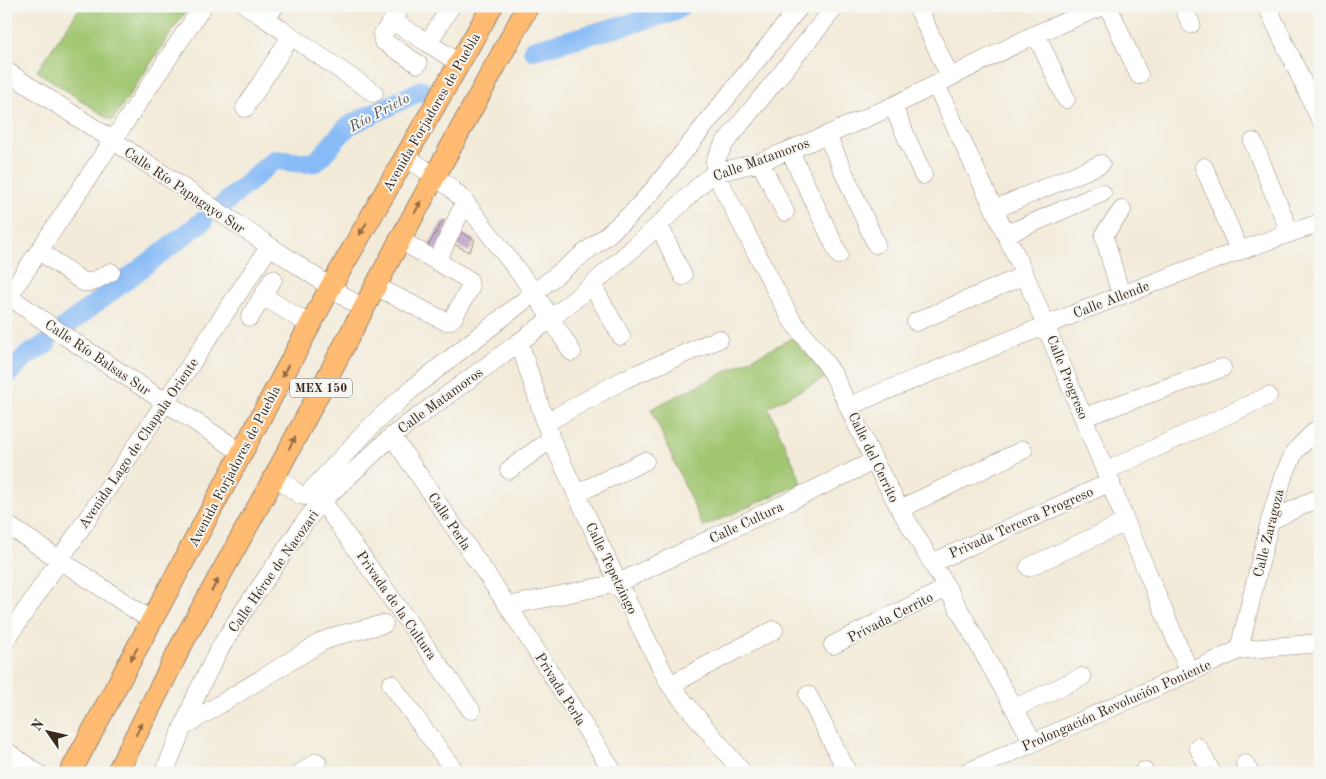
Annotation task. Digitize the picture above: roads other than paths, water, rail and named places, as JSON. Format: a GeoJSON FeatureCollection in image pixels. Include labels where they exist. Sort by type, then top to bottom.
{"type":"FeatureCollection","features":[{"type":"Feature","properties":{"kind":"main road","name":"Avenida Forjadores de Puebla"},"geometry":{"type":"LineString","coordinates":[[70,773],[330,288],[492,6]]}},
{"type":"Feature","properties":{"kind":"main road","name":"MEX 150"},"geometry":{"type":"LineString","coordinates":[[117,773],[182,644],[275,476],[362,310],[528,6]]}},
{"type":"Feature","properties":{"kind":"street"},"geometry":{"type":"LineString","coordinates":[[7,297],[40,251],[203,6]]}},
{"type":"Feature","properties":{"kind":"street"},"geometry":{"type":"LineString","coordinates":[[247,6],[271,13],[291,36],[374,93]]}},
{"type":"Feature","properties":{"kind":"street"},"geometry":{"type":"LineString","coordinates":[[428,43],[451,6]]}},
{"type":"Feature","properties":{"kind":"street"},"geometry":{"type":"LineString","coordinates":[[275,476],[300,495],[304,496],[309,493],[375,422],[413,388],[606,236],[631,214],[654,189],[800,6]]}},
{"type":"Feature","properties":{"kind":"street"},"geometry":{"type":"LineString","coordinates":[[715,173],[715,161],[724,144],[836,6]]}},
{"type":"Feature","properties":{"kind":"street","name":"Calle Progreso"},"geometry":{"type":"LineString","coordinates":[[917,6],[943,81],[995,209],[1047,324],[1126,522],[1190,673]]}},
{"type":"Feature","properties":{"kind":"street","name":"Calle Matamoros"},"geometry":{"type":"LineString","coordinates":[[392,436],[552,318],[659,226],[703,182],[715,173],[760,162],[790,151],[893,106],[1036,34],[1103,6]]}},
{"type":"Feature","properties":{"kind":"street"},"geometry":{"type":"LineString","coordinates":[[1108,6],[1139,75]]}},
{"type":"Feature","properties":{"kind":"street"},"geometry":{"type":"LineString","coordinates":[[1183,6],[1191,24]]}},
{"type":"Feature","properties":{"kind":"street"},"geometry":{"type":"LineString","coordinates":[[1267,6],[1320,119]]}},
{"type":"Feature","properties":{"kind":"street"},"geometry":{"type":"LineString","coordinates":[[418,64],[383,41],[382,35],[397,13],[428,43],[459,63]]}},
{"type":"Feature","properties":{"kind":"street"},"geometry":{"type":"LineString","coordinates":[[1036,34],[1066,99]]}},
{"type":"Feature","properties":{"kind":"street"},"geometry":{"type":"LineString","coordinates":[[245,108],[291,36]]}},
{"type":"Feature","properties":{"kind":"street","name":"Calle Río Papagayo Sur"},"geometry":{"type":"LineString","coordinates":[[6,71],[114,141],[362,310]]}},
{"type":"Feature","properties":{"kind":"street"},"geometry":{"type":"LineString","coordinates":[[893,106],[923,175]]}},
{"type":"Feature","properties":{"kind":"street"},"geometry":{"type":"LineString","coordinates":[[827,135],[876,244]]}},
{"type":"Feature","properties":{"kind":"street"},"geometry":{"type":"LineString","coordinates":[[1253,142],[1290,233]]}},
{"type":"Feature","properties":{"kind":"street"},"geometry":{"type":"LineString","coordinates":[[790,151],[839,255]]}},
{"type":"Feature","properties":{"kind":"street"},"geometry":{"type":"LineString","coordinates":[[405,156],[436,176],[465,202],[534,292],[572,352]]}},
{"type":"Feature","properties":{"kind":"street"},"geometry":{"type":"LineString","coordinates":[[760,162],[785,212]]}},
{"type":"Feature","properties":{"kind":"street"},"geometry":{"type":"LineString","coordinates":[[995,209],[1101,164]]}},
{"type":"Feature","properties":{"kind":"street"},"geometry":{"type":"LineString","coordinates":[[1204,167],[1239,250]]}},
{"type":"Feature","properties":{"kind":"street","name":"Calle del Cerrito"},"geometry":{"type":"LineString","coordinates":[[715,173],[784,306],[793,322],[822,358],[849,406],[874,461],[900,509],[947,588],[1033,742]]}},
{"type":"Feature","properties":{"kind":"street"},"geometry":{"type":"LineString","coordinates":[[1007,234],[1102,193]]}},
{"type":"Feature","properties":{"kind":"street"},"geometry":{"type":"LineString","coordinates":[[437,261],[465,202]]}},
{"type":"Feature","properties":{"kind":"street"},"geometry":{"type":"LineString","coordinates":[[1121,295],[1104,236],[1122,210]]}},
{"type":"Feature","properties":{"kind":"street","name":"Calle Allende"},"geometry":{"type":"LineString","coordinates":[[849,406],[1121,295],[1239,250],[1320,223]]}},
{"type":"Feature","properties":{"kind":"street"},"geometry":{"type":"LineString","coordinates":[[659,226],[683,276]]}},
{"type":"Feature","properties":{"kind":"street"},"geometry":{"type":"LineString","coordinates":[[375,286],[445,321],[453,318],[466,296],[470,288],[469,280],[400,240]]}},
{"type":"Feature","properties":{"kind":"street","name":"Avenida Lago de Chapala Oriente"},"geometry":{"type":"LineString","coordinates":[[6,640],[270,246]]}},
{"type":"Feature","properties":{"kind":"street"},"geometry":{"type":"LineString","coordinates":[[40,251],[83,282],[92,282],[112,272]]}},
{"type":"Feature","properties":{"kind":"street"},"geometry":{"type":"LineString","coordinates":[[916,322],[1026,275]]}},
{"type":"Feature","properties":{"kind":"street"},"geometry":{"type":"LineString","coordinates":[[250,316],[274,279]]}},
{"type":"Feature","properties":{"kind":"street"},"geometry":{"type":"LineString","coordinates":[[592,285],[621,336]]}},
{"type":"Feature","properties":{"kind":"street"},"geometry":{"type":"LineString","coordinates":[[262,296],[310,325]]}},
{"type":"Feature","properties":{"kind":"street","name":"Calle Río Balsas Sur"},"geometry":{"type":"LineString","coordinates":[[7,297],[241,452]]}},
{"type":"Feature","properties":{"kind":"street"},"geometry":{"type":"LineString","coordinates":[[509,470],[548,431],[625,379],[719,339]]}},
{"type":"Feature","properties":{"kind":"street","name":"Calle Tepetzingo"},"geometry":{"type":"LineString","coordinates":[[519,342],[548,431],[618,583],[670,685],[743,773]]}},
{"type":"Feature","properties":{"kind":"street"},"geometry":{"type":"LineString","coordinates":[[1084,418],[1222,368]]}},
{"type":"Feature","properties":{"kind":"street","name":"Privada Tercera Progreso"},"geometry":{"type":"LineString","coordinates":[[932,563],[1268,396]]}},
{"type":"Feature","properties":{"kind":"street","name":"Calle Zaragoza"},"geometry":{"type":"LineString","coordinates":[[1239,650],[1282,477],[1295,451],[1320,428]]}},
{"type":"Feature","properties":{"kind":"street","name":"Calle Héroe de Nacozari"},"geometry":{"type":"LineString","coordinates":[[164,773],[198,691],[232,629],[304,523],[322,501],[392,436]]}},
{"type":"Feature","properties":{"kind":"street","name":"Calle Perla"},"geometry":{"type":"LineString","coordinates":[[392,436],[508,606]]}},
{"type":"Feature","properties":{"kind":"street"},"geometry":{"type":"LineString","coordinates":[[900,509],[1023,450]]}},
{"type":"Feature","properties":{"kind":"street"},"geometry":{"type":"LineString","coordinates":[[576,494],[645,461]]}},
{"type":"Feature","properties":{"kind":"street","name":"Calle Cultura"},"geometry":{"type":"LineString","coordinates":[[508,606],[618,583],[874,461]]}},
{"type":"Feature","properties":{"kind":"street"},"geometry":{"type":"LineString","coordinates":[[1270,521],[1320,497]]}},
{"type":"Feature","properties":{"kind":"street","name":"Privada de la Cultura"},"geometry":{"type":"LineString","coordinates":[[322,501],[471,710]]}},
{"type":"Feature","properties":{"kind":"street"},"geometry":{"type":"LineString","coordinates":[[1030,567],[1126,522]]}},
{"type":"Feature","properties":{"kind":"street"},"geometry":{"type":"LineString","coordinates":[[6,524],[152,621]]}},
{"type":"Feature","properties":{"kind":"street","name":"Privada Cerrito"},"geometry":{"type":"LineString","coordinates":[[833,645],[947,588]]}},
{"type":"Feature","properties":{"kind":"street","name":"Privada Perla"},"geometry":{"type":"LineString","coordinates":[[508,606],[614,773]]}},
{"type":"Feature","properties":{"kind":"street","name":"Privada de la Cultura"},"geometry":{"type":"LineString","coordinates":[[184,727],[323,641],[384,624]]}},
{"type":"Feature","properties":{"kind":"street"},"geometry":{"type":"LineString","coordinates":[[670,685],[774,630]]}},
{"type":"Feature","properties":{"kind":"street"},"geometry":{"type":"LineString","coordinates":[[1239,650],[1320,643]]}},
{"type":"Feature","properties":{"kind":"street","name":"Prolongación Revolución Poniente"},"geometry":{"type":"LineString","coordinates":[[966,773],[1239,650]]}},
{"type":"Feature","properties":{"kind":"street"},"geometry":{"type":"LineString","coordinates":[[1015,708],[1082,677]]}},
{"type":"Feature","properties":{"kind":"street"},"geometry":{"type":"LineString","coordinates":[[391,684],[456,773]]}},
{"type":"Feature","properties":{"kind":"street"},"geometry":{"type":"LineString","coordinates":[[808,695],[848,773]]}},
{"type":"Feature","properties":{"kind":"street"},"geometry":{"type":"LineString","coordinates":[[1198,747],[1212,773]]}},
{"type":"Feature","properties":{"kind":"street"},"geometry":{"type":"LineString","coordinates":[[6,751],[37,773]]}},
{"type":"Feature","properties":{"kind":"street"},"geometry":{"type":"LineString","coordinates":[[301,773],[316,762]]}},
{"type":"Feature","properties":{"kind":"waterway"},"geometry":{"type":"LineString","coordinates":[[533,50],[673,12],[681,6]]}},
{"type":"Feature","properties":{"kind":"waterway","name":"Río Prieto"},"geometry":{"type":"LineString","coordinates":[[218,209],[274,160],[304,163],[316,162],[348,126],[422,90]]}},
{"type":"Feature","properties":{"kind":"waterway","name":"Río Prieto"},"geometry":{"type":"LineString","coordinates":[[62,329],[203,221]]}},
{"type":"Feature","properties":{"kind":"waterway","name":"Río Prieto"},"geometry":{"type":"LineString","coordinates":[[6,376],[26,356],[46,344]]}}]}
